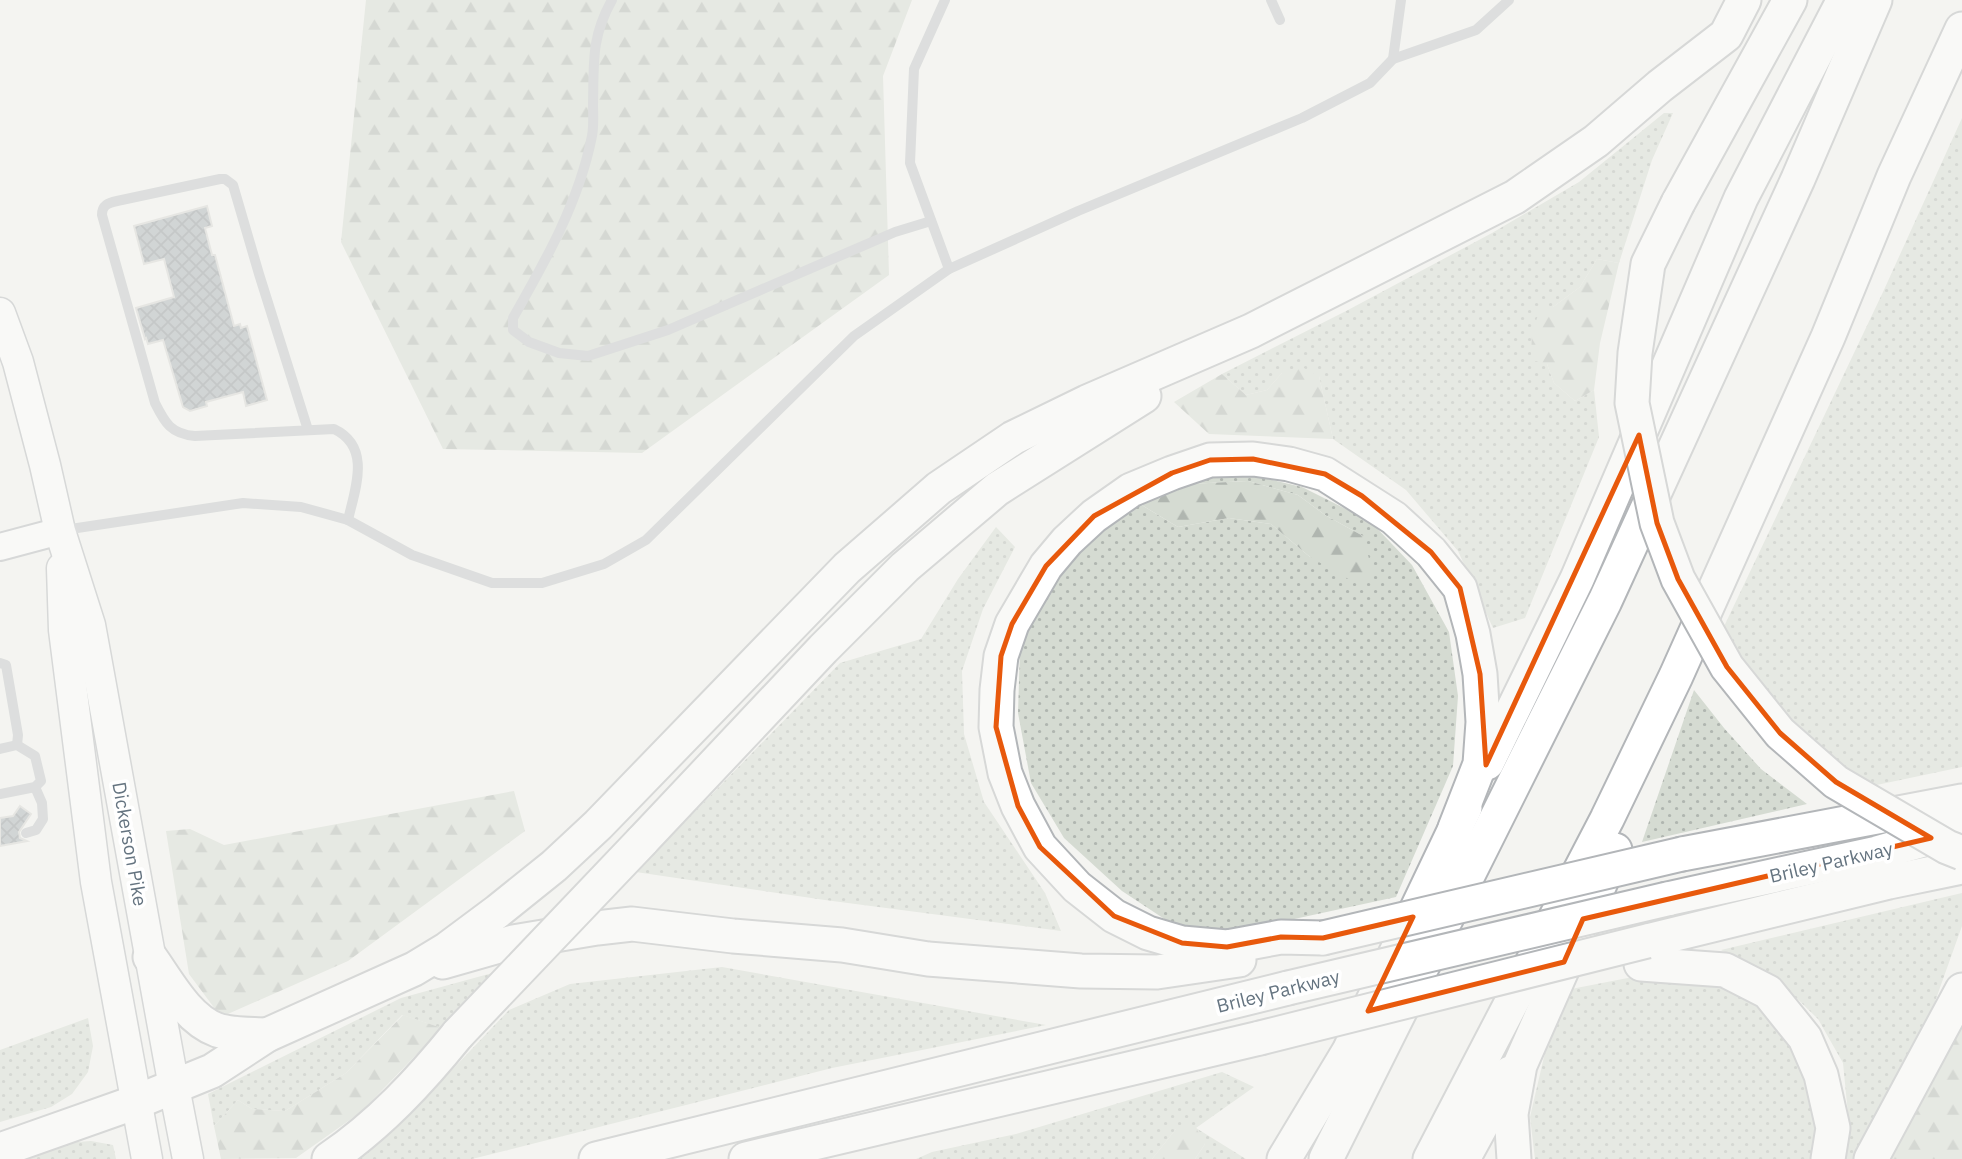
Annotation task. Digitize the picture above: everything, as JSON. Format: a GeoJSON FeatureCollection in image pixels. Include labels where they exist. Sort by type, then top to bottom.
{"type":"FeatureCollection","features":[{"type":"Feature","properties":{"kind":"highway"},"geometry":{"type":"LineString","coordinates":[[0,1150],[136,1102],[212,1071],[267,1035],[414,969],[447,949],[554,866],[598,825],[847,568],[939,488],[1013,438],[1087,402],[1251,331],[1516,197],[1596,141],[1660,86],[1726,35],[1744,0]]}},
{"type":"Feature","properties":{"kind":"highway"},"geometry":{"type":"LineString","coordinates":[[1790,0],[1678,203],[1648,264],[1635,353],[1632,403],[1657,523],[1678,579],[1727,667],[1780,733],[1836,782],[1947,847],[1962,853]]}},
{"type":"Feature","properties":{"kind":"highway"},"geometry":{"type":"LineString","coordinates":[[1284,1159],[1349,1051],[1577,579],[1741,198],[1839,9],[1848,0]]}},
{"type":"Feature","properties":{"kind":"highway"},"geometry":{"type":"LineString","coordinates":[[1326,1159],[1605,601],[1798,179],[1875,0]]}},
{"type":"Feature","properties":{"kind":"highway"},"geometry":{"type":"LineString","coordinates":[[1430,1159],[1606,819],[1676,676],[1828,337],[1894,176],[1962,29]]}},
{"type":"Feature","properties":{"kind":"highway"},"geometry":{"type":"LineString","coordinates":[[329,1159],[373,1125],[419,1082],[458,1034],[823,649],[905,567],[997,489],[1251,331]]}},
{"type":"Feature","properties":{"kind":"highway"},"geometry":{"type":"LineString","coordinates":[[1323,938],[1281,937],[1227,947],[1182,943],[1148,933],[1114,916],[1077,887],[1040,847],[1029,827],[1005,773],[996,727],[1001,656],[1012,624],[1046,566],[1067,541],[1094,516],[1131,491],[1172,473],[1210,460],[1253,459],[1289,464],[1325,474],[1394,518],[1431,552],[1460,588],[1473,634],[1480,674],[1483,722],[1480,764],[1455,828]]}},
{"type":"Feature","properties":{"kind":"highway"},"geometry":{"type":"LineString","coordinates":[[1514,1159],[1511,1114],[1520,1065],[1630,814],[1676,676]]}},
{"type":"Feature","properties":{"kind":"highway"},"geometry":{"type":"LineString","coordinates":[[414,969],[513,942],[632,924],[733,936],[842,944],[928,959],[1081,971],[1157,972],[1258,957],[1323,938],[1682,854],[1962,801]]}},
{"type":"Feature","properties":{"kind":"highway","name":"Briley Parkway"},"geometry":{"type":"LineString","coordinates":[[596,1159],[1288,988],[1877,853],[1962,830]]}},
{"type":"Feature","properties":{"kind":"highway","name":"Briley Parkway"},"geometry":{"type":"LineString","coordinates":[[1644,952],[1889,882],[1962,867]]}},
{"type":"Feature","properties":{"kind":"highway"},"geometry":{"type":"LineString","coordinates":[[751,1158],[1478,984],[1644,952],[1725,970],[1768,992],[1805,1038],[1821,1075],[1833,1128],[1828,1159]]}},
{"type":"Feature","properties":{"kind":"highway"},"geometry":{"type":"LineString","coordinates":[[150,957],[180,999],[199,1020],[218,1030],[267,1035]]}},
{"type":"Feature","properties":{"kind":"highway"},"geometry":{"type":"LineString","coordinates":[[1871,1159],[1962,990]]}},
{"type":"Feature","properties":{"kind":"highway"},"geometry":{"type":"LineString","coordinates":[[1463,1159],[1545,1005]]}},
{"type":"Feature","properties":{"kind":"main road","name":"Dickerson Pike"},"geometry":{"type":"LineString","coordinates":[[0,313],[18,362],[60,531],[90,625],[188,1159]]}},
{"type":"Feature","properties":{"kind":"main road","name":"Dickerson Pike"},"geometry":{"type":"LineString","coordinates":[[60,531],[64,630],[96,882],[146,1159]]}},
{"type":"Feature","properties":{"kind":"street"},"geometry":{"type":"LineString","coordinates":[[0,547],[60,531]]}},
{"type":"Feature","properties":{"kind":"lane"},"geometry":{"type":"LineString","coordinates":[[612,0],[603,16],[594,47],[593,134],[581,175],[559,233],[513,318],[513,330],[529,342],[559,353],[588,356],[618,347],[668,330],[884,237],[931,221]]}},
{"type":"Feature","properties":{"kind":"lane"},"geometry":{"type":"LineString","coordinates":[[945,0],[914,69],[910,163],[949,270]]}},
{"type":"Feature","properties":{"kind":"lane"},"geometry":{"type":"LineString","coordinates":[[1270,0],[1280,20]]}},
{"type":"Feature","properties":{"kind":"lane"},"geometry":{"type":"LineString","coordinates":[[1393,59],[1401,0]]}},
{"type":"Feature","properties":{"kind":"lane"},"geometry":{"type":"LineString","coordinates":[[60,531],[243,503],[301,507],[348,520],[412,555],[492,583],[542,583],[604,564],[646,540],[853,336],[949,270],[1078,211],[1302,118],[1370,83],[1393,59],[1476,30],[1509,0]]}},
{"type":"Feature","properties":{"kind":"lane"},"geometry":{"type":"LineString","coordinates":[[308,430],[233,185],[220,179],[104,206],[102,215],[155,403],[166,423],[182,435],[195,436],[334,429],[342,433],[359,461],[348,520]]}},
{"type":"Feature","properties":{"kind":"lane"},"geometry":{"type":"LineString","coordinates":[[0,663],[6,665],[18,735],[17,746]]}},
{"type":"Feature","properties":{"kind":"lane"},"geometry":{"type":"LineString","coordinates":[[0,749],[17,746],[35,756],[41,781],[35,788],[0,794]]}},
{"type":"Feature","properties":{"kind":"lane"},"geometry":{"type":"LineString","coordinates":[[26,833],[36,830],[43,819],[35,788]]}},
{"type":"Feature","properties":{"kind":"highlighted area"},"geometry":{"type":"Polygon","coordinates":[[[1639,435],[1657,523],[1678,579],[1727,667],[1780,733],[1836,782],[1931,838],[1583,919],[1564,962],[1368,1011],[1413,917],[1323,938],[1281,937],[1227,947],[1182,943],[1114,916],[1040,847],[1018,806],[996,727],[1001,656],[1012,624],[1046,566],[1094,516],[1172,473],[1210,460],[1253,459],[1325,474],[1362,496],[1431,552],[1460,588],[1480,674],[1486,765],[1639,435]]]}},
{"type":"Feature","properties":{"kind":"green space"},"geometry":{"type":"Polygon","coordinates":[[[366,0],[912,0],[883,76],[889,275],[642,453],[443,449],[341,242],[366,0]]]}},
{"type":"Feature","properties":{"kind":"green space"},"geometry":{"type":"Polygon","coordinates":[[[1664,113],[1673,113],[1652,160],[1619,263],[1597,259],[1580,287],[1553,307],[1547,364],[1554,383],[1575,401],[1594,390],[1599,437],[1525,618],[1493,628],[1458,551],[1406,490],[1333,439],[1319,376],[1282,373],[1267,390],[1246,395],[1222,374],[1492,233],[1579,182],[1664,113]]]}},
{"type":"Feature","properties":{"kind":"green space"},"geometry":{"type":"Polygon","coordinates":[[[1962,118],[1962,767],[1867,787],[1802,741],[1719,637],[1883,292],[1962,118]]]}},
{"type":"Feature","properties":{"kind":"green space"},"geometry":{"type":"Polygon","coordinates":[[[1597,259],[1619,263],[1600,343],[1594,390],[1575,401],[1554,383],[1547,364],[1531,360],[1532,332],[1541,307],[1553,307],[1580,287],[1597,259]]]}},
{"type":"Feature","properties":{"kind":"green space"},"geometry":{"type":"Polygon","coordinates":[[[1302,367],[1319,376],[1333,439],[1209,434],[1174,402],[1222,374],[1246,395],[1267,390],[1282,373],[1302,367]]]}},
{"type":"Feature","properties":{"kind":"green space"},"geometry":{"type":"Polygon","coordinates":[[[1243,473],[1302,487],[1370,521],[1412,565],[1449,632],[1458,696],[1453,766],[1396,897],[1271,924],[1213,931],[1169,922],[1122,891],[1064,838],[1031,783],[1018,713],[1020,649],[1036,597],[1086,535],[1135,501],[1178,527],[1229,518],[1271,524],[1310,557],[1363,536],[1325,515],[1298,495],[1248,481],[1188,484],[1186,479],[1243,473]]]}},
{"type":"Feature","properties":{"kind":"green space"},"geometry":{"type":"Polygon","coordinates":[[[1248,481],[1298,495],[1325,515],[1363,536],[1373,574],[1357,584],[1310,557],[1271,524],[1229,518],[1178,527],[1135,501],[1189,484],[1248,481]]]}},
{"type":"Feature","properties":{"kind":"green space"},"geometry":{"type":"Polygon","coordinates":[[[996,527],[1015,547],[983,609],[962,671],[964,734],[984,802],[1045,893],[1061,931],[636,872],[840,663],[921,639],[958,579],[996,527]]]}},
{"type":"Feature","properties":{"kind":"green space"},"geometry":{"type":"Polygon","coordinates":[[[1694,690],[1761,769],[1807,804],[1642,842],[1694,690]]]}},
{"type":"Feature","properties":{"kind":"green space"},"geometry":{"type":"Polygon","coordinates":[[[514,791],[525,831],[348,961],[221,1017],[189,974],[166,831],[190,829],[224,845],[514,791]]]}},
{"type":"Feature","properties":{"kind":"green space"},"geometry":{"type":"Polygon","coordinates":[[[1962,893],[1962,926],[1932,1010],[1857,1159],[1842,1159],[1849,1124],[1843,1063],[1818,1019],[1777,979],[1721,950],[1962,893]]]}},
{"type":"Feature","properties":{"kind":"green space"},"geometry":{"type":"Polygon","coordinates":[[[722,967],[1046,1025],[832,1068],[472,1159],[353,1159],[370,1149],[450,1072],[509,1010],[570,984],[722,967]]]}},
{"type":"Feature","properties":{"kind":"green space"},"geometry":{"type":"Polygon","coordinates":[[[496,972],[442,1028],[402,1015],[346,1073],[285,1111],[252,1109],[238,1100],[214,1126],[208,1094],[401,998],[496,972]]]}},
{"type":"Feature","properties":{"kind":"green space"},"geometry":{"type":"Polygon","coordinates":[[[1701,976],[1765,1007],[1810,1072],[1820,1135],[1813,1159],[1535,1159],[1530,1117],[1550,1031],[1566,990],[1633,977],[1701,976]]]}},
{"type":"Feature","properties":{"kind":"green space"},"geometry":{"type":"Polygon","coordinates":[[[1962,1010],[1962,1159],[1887,1159],[1962,1010]]]}},
{"type":"Feature","properties":{"kind":"green space"},"geometry":{"type":"Polygon","coordinates":[[[403,1015],[442,1028],[361,1112],[296,1158],[221,1159],[214,1126],[238,1100],[252,1109],[285,1111],[346,1073],[403,1015]]]}},
{"type":"Feature","properties":{"kind":"green space"},"geometry":{"type":"Polygon","coordinates":[[[88,1018],[93,1046],[88,1072],[72,1094],[51,1107],[0,1122],[0,1050],[88,1018]]]}},
{"type":"Feature","properties":{"kind":"green space"},"geometry":{"type":"Polygon","coordinates":[[[1222,1072],[1254,1087],[1196,1128],[1246,1159],[1195,1159],[1205,1144],[1176,1129],[1152,1159],[916,1159],[932,1152],[1016,1134],[1222,1072]]]}},
{"type":"Feature","properties":{"kind":"green space"},"geometry":{"type":"Polygon","coordinates":[[[1196,1128],[1205,1144],[1195,1159],[1152,1159],[1176,1129],[1196,1128]]]}},
{"type":"Feature","properties":{"kind":"green space"},"geometry":{"type":"Polygon","coordinates":[[[91,1141],[113,1145],[116,1159],[13,1159],[64,1143],[91,1141]]]}},
{"type":"Feature","properties":{"kind":"building"},"geometry":{"type":"Polygon","coordinates":[[[207,206],[212,226],[205,228],[212,255],[215,255],[234,326],[247,326],[267,400],[246,406],[243,392],[206,402],[207,406],[190,411],[183,407],[163,340],[148,344],[145,339],[136,308],[174,297],[164,259],[144,264],[134,226],[207,206]]]}},
{"type":"Feature","properties":{"kind":"building"},"geometry":{"type":"Polygon","coordinates":[[[20,806],[31,814],[19,832],[20,838],[27,841],[0,846],[0,818],[13,816],[20,806]]]}}]}
